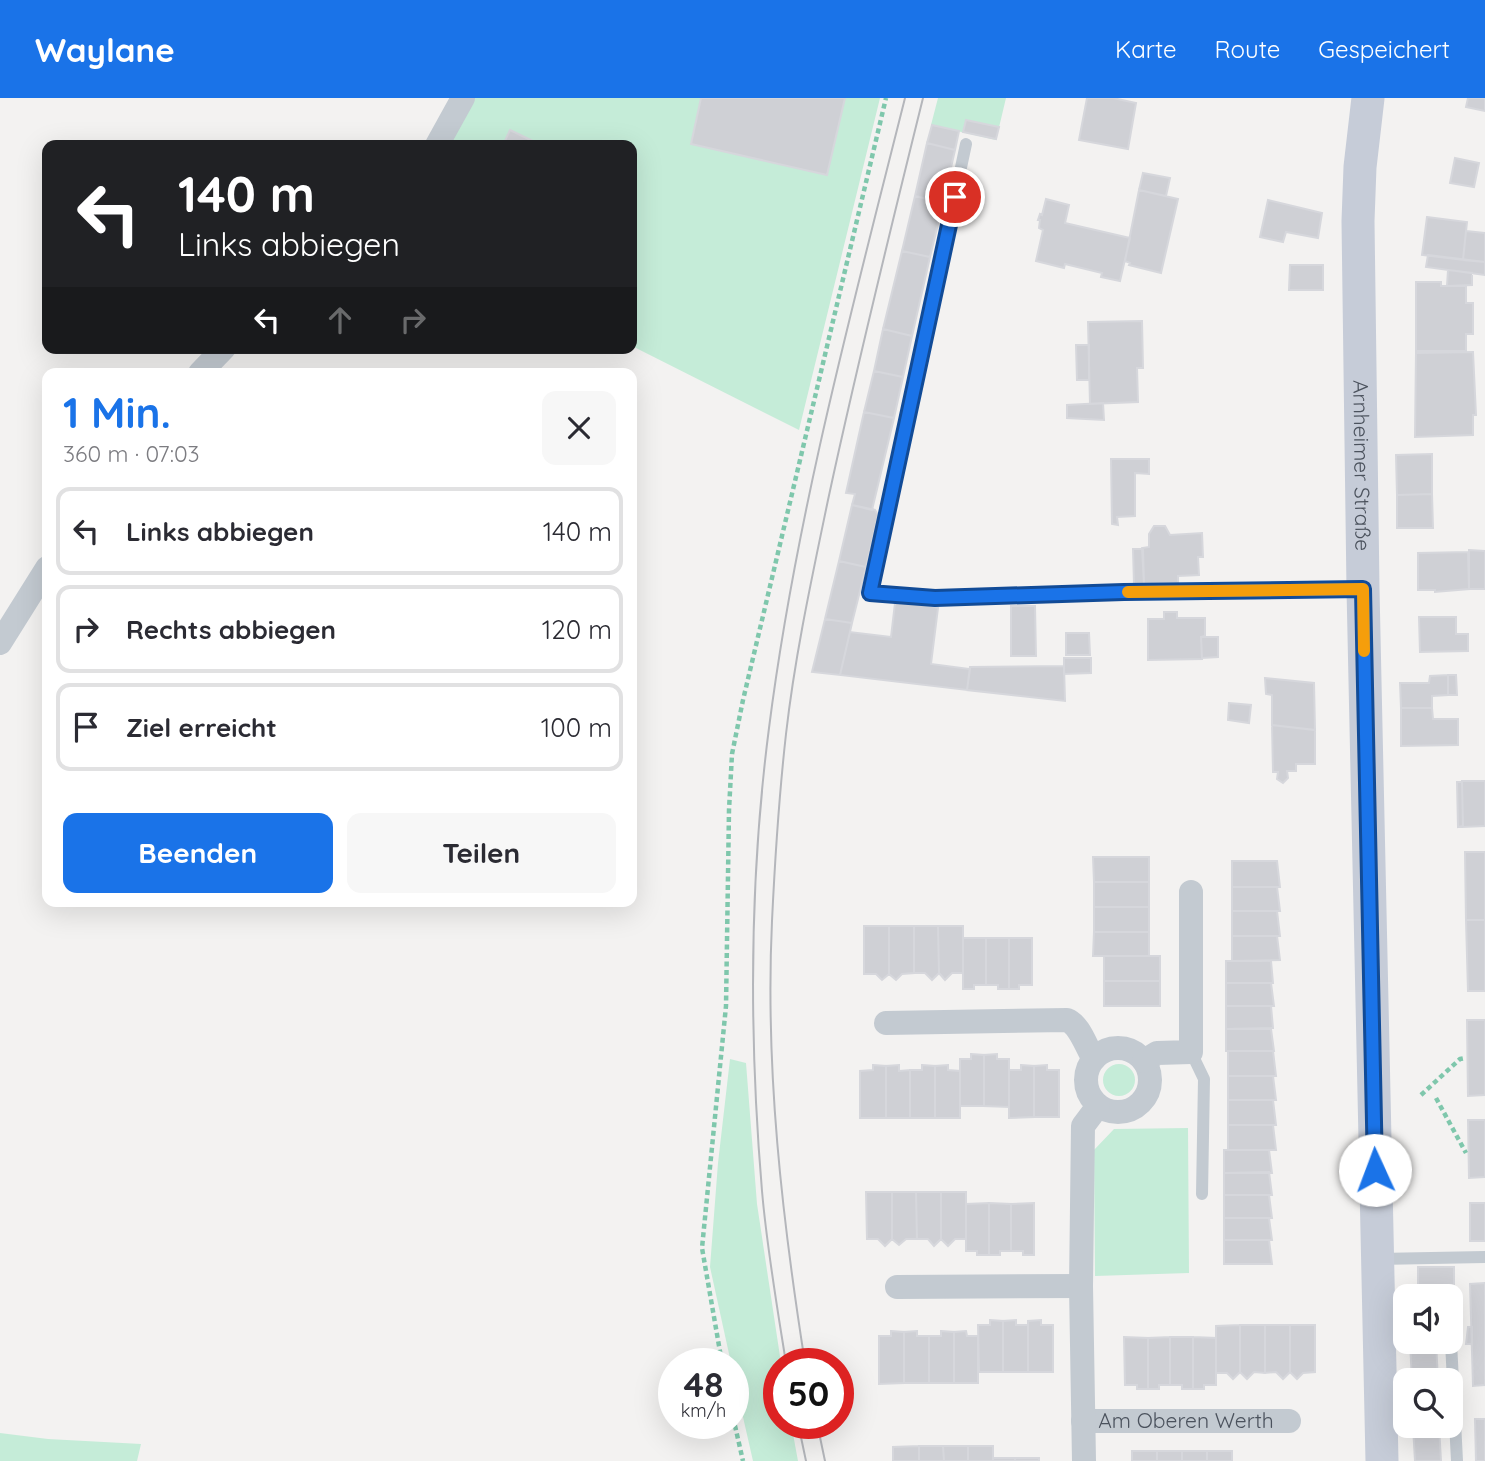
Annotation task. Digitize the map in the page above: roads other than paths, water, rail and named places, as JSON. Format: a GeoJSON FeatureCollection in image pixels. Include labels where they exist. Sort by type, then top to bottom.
{"type":"FeatureCollection","features":[{"type":"Feature","properties":{"kind":"main road","name":"Arnheimer Straße"},"geometry":{"type":"LineString","coordinates":[[1368,98],[1358,209],[1363,589],[1382,1461]]}},
{"type":"Feature","properties":{"kind":"street"},"geometry":{"type":"LineString","coordinates":[[440,140],[463,98]]}},
{"type":"Feature","properties":{"kind":"street"},"geometry":{"type":"LineString","coordinates":[[205,368],[218,354]]}},
{"type":"Feature","properties":{"kind":"street"},"geometry":{"type":"LineString","coordinates":[[0,643],[42,576]]}},
{"type":"Feature","properties":{"kind":"street"},"geometry":{"type":"LineString","coordinates":[[1144,1061],[1157,1053],[1191,1052],[1191,891]]}},
{"type":"Feature","properties":{"kind":"street"},"geometry":{"type":"LineString","coordinates":[[886,1023],[1067,1020],[1076,1025],[1094,1059]]}},
{"type":"Feature","properties":{"kind":"street"},"geometry":{"type":"LineString","coordinates":[[1129,1049],[1144,1061],[1150,1074],[1147,1096],[1140,1104],[1120,1112],[1098,1106],[1090,1098],[1086,1086],[1086,1075],[1094,1059],[1107,1050],[1129,1049]]}},
{"type":"Feature","properties":{"kind":"street","name":"Am Oberen Werth"},"geometry":{"type":"LineString","coordinates":[[1084,1461],[1081,1286],[1083,1126],[1098,1106]]}},
{"type":"Feature","properties":{"kind":"street"},"geometry":{"type":"LineString","coordinates":[[897,1287],[1081,1286]]}},
{"type":"Feature","properties":{"kind":"street","name":"Am Oberen Werth"},"geometry":{"type":"LineString","coordinates":[[1083,1421],[1289,1421]]}},
{"type":"Feature","properties":{"kind":"lane"},"geometry":{"type":"LineString","coordinates":[[966,144],[870,593],[935,598],[1363,589]]}},
{"type":"Feature","properties":{"kind":"lane"},"geometry":{"type":"LineString","coordinates":[[1191,1052],[1204,1079],[1202,1194]]}},
{"type":"Feature","properties":{"kind":"lane"},"geometry":{"type":"LineString","coordinates":[[1377,1259],[1485,1257]]}},
{"type":"Feature","properties":{"kind":"lane"},"geometry":{"type":"LineString","coordinates":[[1452,1354],[1457,1461]]}},
{"type":"Feature","properties":{"kind":"tram line"},"geometry":{"type":"LineString","coordinates":[[784,1348],[764,1213],[755,1075],[753,960],[762,786],[780,649],[810,490],[846,332],[905,98]]}},
{"type":"Feature","properties":{"kind":"tram line"},"geometry":{"type":"LineString","coordinates":[[803,1348],[789,1253],[773,1087],[770,976],[781,781],[794,675],[822,529],[862,349],[923,98]]}},
{"type":"Feature","properties":{"kind":"tram line"},"geometry":{"type":"LineString","coordinates":[[801,1439],[806,1461]]}},
{"type":"Feature","properties":{"kind":"tram line"},"geometry":{"type":"LineString","coordinates":[[820,1439],[825,1461]]}}]}
